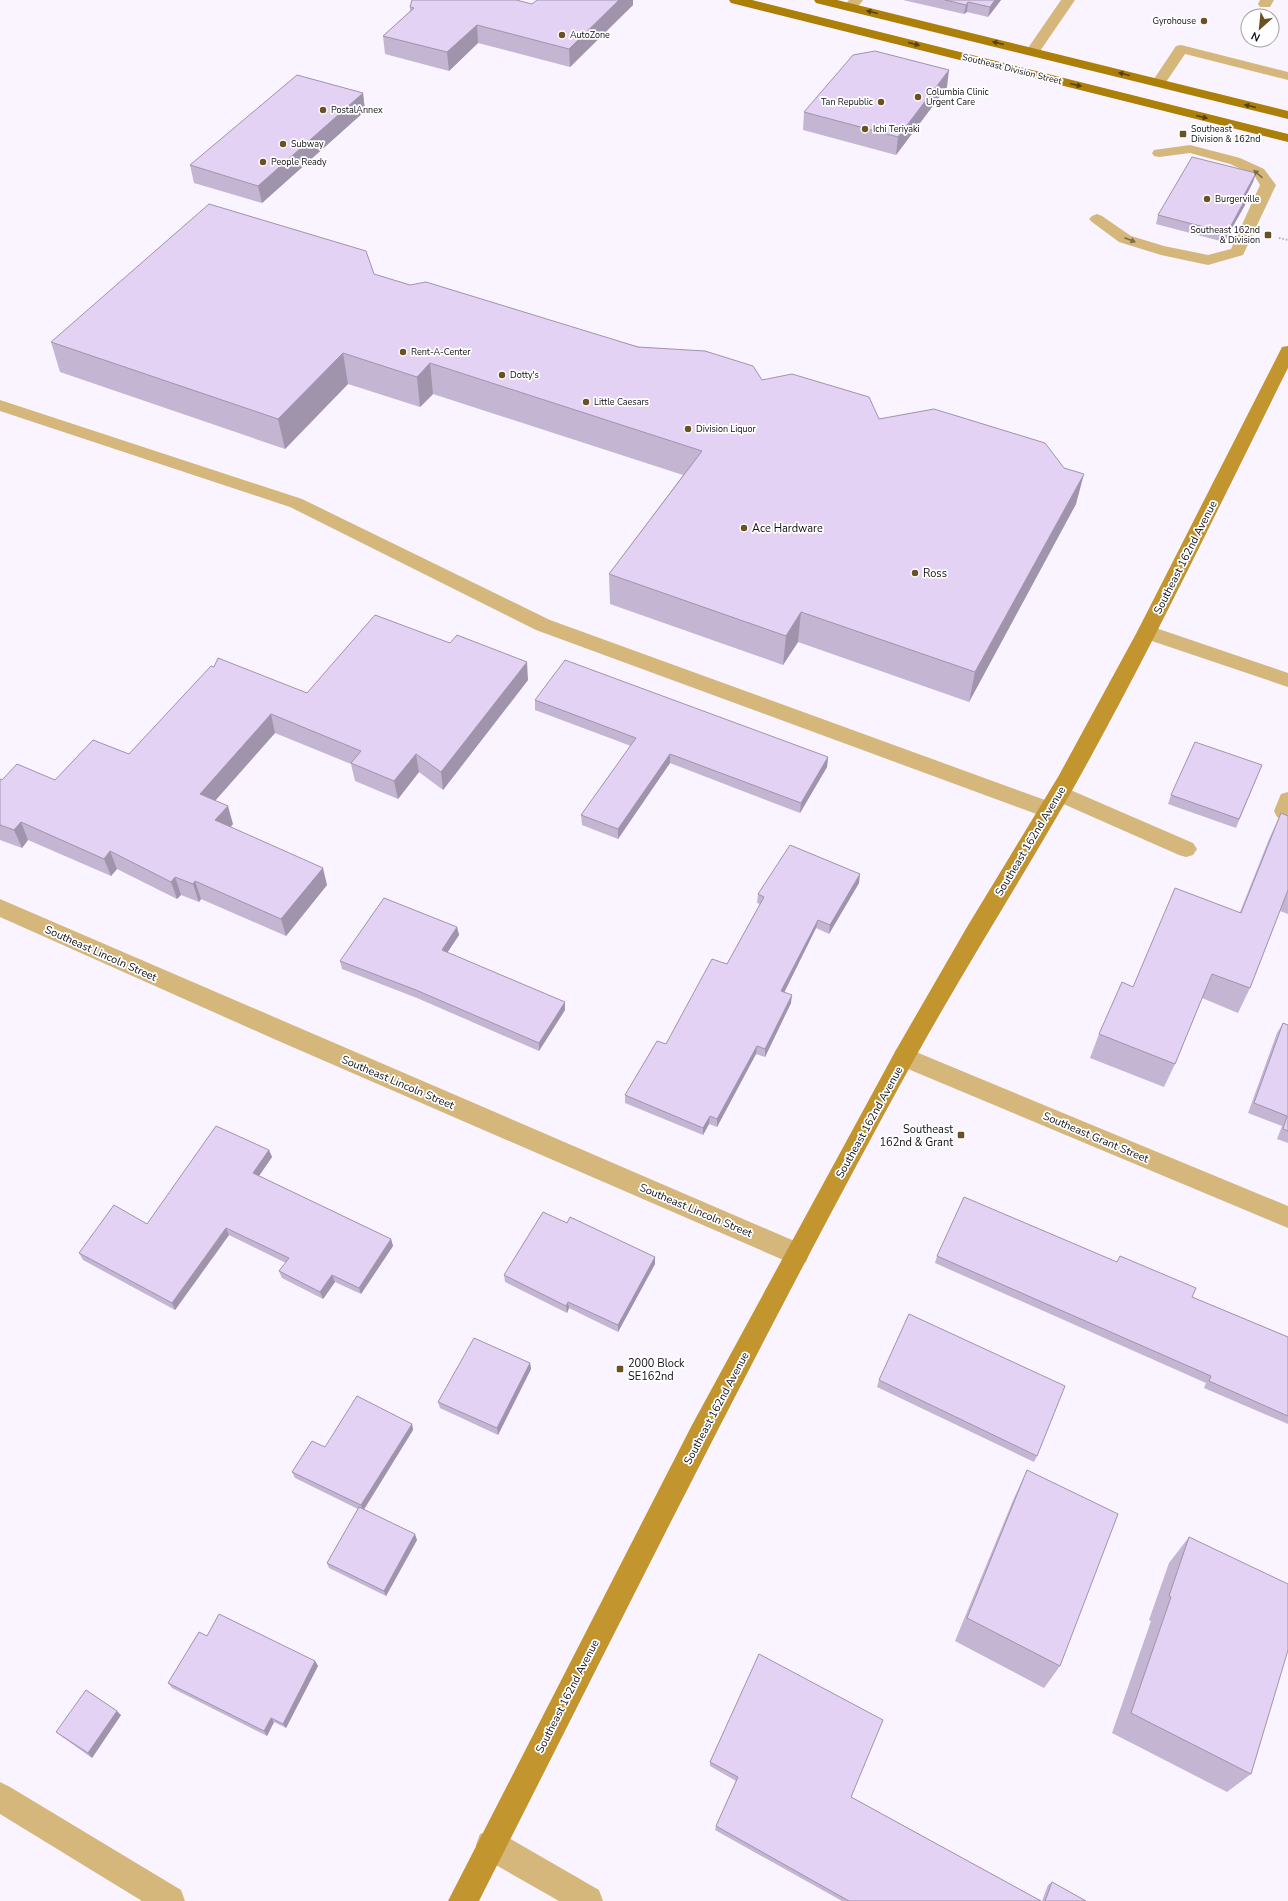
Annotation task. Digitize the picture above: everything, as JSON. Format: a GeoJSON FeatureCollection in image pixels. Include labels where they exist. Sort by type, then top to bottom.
{"type":"FeatureCollection","features":[{"type":"Feature","properties":{"kind":"main road","name":"Southeast Division Street"},"geometry":{"type":"LineString","coordinates":[[736,0],[1288,138]]}},
{"type":"Feature","properties":{"kind":"main road","name":"Southeast Division Street"},"geometry":{"type":"LineString","coordinates":[[821,0],[853,4],[1288,115]]}},
{"type":"Feature","properties":{"kind":"main road"},"geometry":{"type":"LineString","coordinates":[[781,11],[830,13],[844,11],[853,4]]}},
{"type":"Feature","properties":{"kind":"main road","name":"Southeast 162nd Avenue"},"geometry":{"type":"LineString","coordinates":[[463,1901],[701,1434],[904,1057],[975,933],[1054,802],[1147,632],[1288,351]]}},
{"type":"Feature","properties":{"kind":"street"},"geometry":{"type":"LineString","coordinates":[[1033,51],[1068,0]]}},
{"type":"Feature","properties":{"kind":"street"},"geometry":{"type":"LineString","coordinates":[[1159,82],[1181,49],[1288,76]]}},
{"type":"Feature","properties":{"kind":"street"},"geometry":{"type":"LineString","coordinates":[[1097,219],[1126,239],[1161,250],[1208,260],[1237,252],[1268,184],[1258,172],[1235,161],[1190,150],[1159,153]]}},
{"type":"Feature","properties":{"kind":"street"},"geometry":{"type":"LineString","coordinates":[[0,405],[296,503],[543,626],[1186,849]]}},
{"type":"Feature","properties":{"kind":"street"},"geometry":{"type":"LineString","coordinates":[[1147,632],[1288,680]]}},
{"type":"Feature","properties":{"kind":"street","name":"Southeast Lincoln Street"},"geometry":{"type":"LineString","coordinates":[[0,908],[282,1032],[797,1254]]}},
{"type":"Feature","properties":{"kind":"street","name":"Southeast Grant Street"},"geometry":{"type":"LineString","coordinates":[[904,1057],[1288,1217]]}},
{"type":"Feature","properties":{"kind":"street"},"geometry":{"type":"LineString","coordinates":[[0,1797],[170,1901]]}},
{"type":"Feature","properties":{"kind":"street"},"geometry":{"type":"LineString","coordinates":[[491,1845],[588,1901]]}},
{"type":"Feature","properties":{"kind":"building"},"geometry":{"type":"Polygon","coordinates":[[[412,0],[516,0],[532,4],[537,0],[619,0],[569,49],[477,25],[447,52],[383,36],[414,8],[410,7],[412,0]]]}},
{"type":"Feature","properties":{"kind":"building"},"geometry":{"type":"Polygon","coordinates":[[[945,0],[995,0],[990,7],[968,2],[966,5],[945,0]]]}},
{"type":"Feature","properties":{"kind":"building"},"geometry":{"type":"Polygon","coordinates":[[[875,51],[949,70],[898,137],[804,112],[853,55],[875,51]]]}},
{"type":"Feature","properties":{"kind":"building"},"geometry":{"type":"Polygon","coordinates":[[[297,75],[363,93],[258,186],[190,165],[297,75]]]}},
{"type":"Feature","properties":{"kind":"building","name":"Burgerville"},"geometry":{"type":"Polygon","coordinates":[[[1192,157],[1256,173],[1244,195],[1247,196],[1227,233],[1158,215],[1192,157]]]}},
{"type":"Feature","properties":{"kind":"building"},"geometry":{"type":"Polygon","coordinates":[[[209,204],[366,251],[374,274],[410,285],[426,282],[638,347],[705,351],[753,366],[762,380],[792,374],[869,397],[879,419],[934,409],[1045,443],[1064,468],[1084,474],[975,672],[801,612],[786,636],[609,574],[702,451],[430,363],[417,377],[343,353],[278,419],[51,342],[209,204]]]}},
{"type":"Feature","properties":{"kind":"building"},"geometry":{"type":"Polygon","coordinates":[[[375,615],[450,643],[457,635],[527,662],[441,772],[416,754],[394,781],[351,763],[361,751],[271,714],[200,794],[228,806],[215,820],[323,868],[281,919],[195,881],[193,884],[175,877],[171,882],[110,851],[104,859],[21,822],[14,830],[0,825],[0,779],[2,780],[17,764],[55,780],[93,740],[129,754],[211,666],[214,667],[218,658],[307,693],[375,615]]]}},
{"type":"Feature","properties":{"kind":"building"},"geometry":{"type":"Polygon","coordinates":[[[565,660],[828,757],[801,803],[670,754],[618,829],[581,815],[636,738],[535,700],[565,660]]]}},
{"type":"Feature","properties":{"kind":"building"},"geometry":{"type":"Polygon","coordinates":[[[1195,742],[1262,765],[1239,819],[1171,795],[1195,742]]]}},
{"type":"Feature","properties":{"kind":"building"},"geometry":{"type":"Polygon","coordinates":[[[1281,813],[1288,816],[1288,890],[1250,988],[1212,974],[1175,1064],[1099,1034],[1122,982],[1133,987],[1175,888],[1241,913],[1281,813]]]}},
{"type":"Feature","properties":{"kind":"building"},"geometry":{"type":"Polygon","coordinates":[[[790,845],[860,874],[830,925],[818,920],[781,991],[792,995],[765,1049],[757,1046],[717,1119],[710,1116],[703,1128],[625,1095],[657,1041],[666,1044],[712,959],[727,964],[764,897],[758,894],[790,845]]]}},
{"type":"Feature","properties":{"kind":"building"},"geometry":{"type":"Polygon","coordinates":[[[384,898],[457,927],[442,950],[565,1002],[539,1043],[416,990],[340,961],[384,898]]]}},
{"type":"Feature","properties":{"kind":"building"},"geometry":{"type":"Polygon","coordinates":[[[1283,1023],[1288,1025],[1288,1131],[1283,1129],[1287,1116],[1254,1103],[1283,1023]]]}},
{"type":"Feature","properties":{"kind":"building"},"geometry":{"type":"Polygon","coordinates":[[[216,1126],[269,1150],[253,1173],[391,1239],[359,1288],[332,1275],[320,1292],[279,1271],[289,1258],[226,1228],[172,1303],[79,1253],[114,1205],[147,1224],[216,1126]]]}},
{"type":"Feature","properties":{"kind":"building"},"geometry":{"type":"Polygon","coordinates":[[[964,1197],[1117,1262],[1120,1256],[1196,1288],[1192,1297],[1288,1337],[1288,1416],[1209,1381],[1211,1376],[937,1256],[964,1197]]]}},
{"type":"Feature","properties":{"kind":"building"},"geometry":{"type":"Polygon","coordinates":[[[543,1212],[567,1223],[570,1217],[655,1257],[618,1325],[568,1302],[566,1306],[504,1275],[543,1212]]]}},
{"type":"Feature","properties":{"kind":"building"},"geometry":{"type":"Polygon","coordinates":[[[909,1314],[1065,1386],[1037,1456],[879,1380],[909,1314]]]}},
{"type":"Feature","properties":{"kind":"building"},"geometry":{"type":"Polygon","coordinates":[[[474,1338],[530,1363],[497,1428],[438,1402],[474,1338]]]}},
{"type":"Feature","properties":{"kind":"building"},"geometry":{"type":"Polygon","coordinates":[[[357,1396],[412,1424],[361,1505],[292,1472],[312,1441],[325,1447],[357,1396]]]}},
{"type":"Feature","properties":{"kind":"building"},"geometry":{"type":"Polygon","coordinates":[[[1027,1470],[1118,1514],[1060,1666],[967,1618],[1027,1470]]]}},
{"type":"Feature","properties":{"kind":"building"},"geometry":{"type":"Polygon","coordinates":[[[359,1507],[415,1534],[384,1591],[327,1563],[359,1507]]]}},
{"type":"Feature","properties":{"kind":"building"},"geometry":{"type":"Polygon","coordinates":[[[1189,1537],[1288,1584],[1288,1650],[1251,1774],[1131,1713],[1171,1597],[1169,1596],[1189,1537]]]}},
{"type":"Feature","properties":{"kind":"building"},"geometry":{"type":"Polygon","coordinates":[[[219,1614],[315,1661],[283,1724],[271,1718],[264,1731],[168,1683],[199,1632],[207,1636],[219,1614]]]}},
{"type":"Feature","properties":{"kind":"building"},"geometry":{"type":"Polygon","coordinates":[[[759,1654],[883,1720],[851,1797],[1041,1901],[849,1901],[716,1826],[738,1777],[710,1762],[759,1654]]]}},
{"type":"Feature","properties":{"kind":"building"},"geometry":{"type":"Polygon","coordinates":[[[86,1690],[117,1711],[88,1753],[56,1732],[86,1690]]]}},
{"type":"Feature","properties":{"kind":"building"},"geometry":{"type":"Polygon","coordinates":[[[1052,1882],[1086,1901],[1045,1901],[1052,1882]]]}},
{"type":"Feature","properties":{"kind":"place","name":"Gyrohouse"},"geometry":{"type":"Point","coordinates":[1204,21]}},
{"type":"Feature","properties":{"kind":"place","name":"AutoZone"},"geometry":{"type":"Point","coordinates":[562,35]}},
{"type":"Feature","properties":{"kind":"place","name":"Columbia Clinic Urgent Care"},"geometry":{"type":"Point","coordinates":[918,97]}},
{"type":"Feature","properties":{"kind":"place","name":"Tan Republic"},"geometry":{"type":"Point","coordinates":[881,102]}},
{"type":"Feature","properties":{"kind":"place","name":"PostalAnnex"},"geometry":{"type":"Point","coordinates":[323,110]}},
{"type":"Feature","properties":{"kind":"place","name":"Ichi Teriyaki"},"geometry":{"type":"Point","coordinates":[865,129]}},
{"type":"Feature","properties":{"kind":"place","name":"Southeast Division & 162nd"},"geometry":{"type":"Point","coordinates":[1183,134]}},
{"type":"Feature","properties":{"kind":"place","name":"Subway"},"geometry":{"type":"Point","coordinates":[283,144]}},
{"type":"Feature","properties":{"kind":"place","name":"People Ready"},"geometry":{"type":"Point","coordinates":[263,162]}},
{"type":"Feature","properties":{"kind":"place","name":"Burgerville"},"geometry":{"type":"Point","coordinates":[1207,199]}},
{"type":"Feature","properties":{"kind":"place","name":"Southeast 162nd & Division"},"geometry":{"type":"Point","coordinates":[1268,235]}},
{"type":"Feature","properties":{"kind":"place","name":"Rent-A-Center"},"geometry":{"type":"Point","coordinates":[403,352]}},
{"type":"Feature","properties":{"kind":"place","name":"Dotty's"},"geometry":{"type":"Point","coordinates":[502,375]}},
{"type":"Feature","properties":{"kind":"place","name":"Little Caesars"},"geometry":{"type":"Point","coordinates":[586,402]}},
{"type":"Feature","properties":{"kind":"place","name":"Division Liquor"},"geometry":{"type":"Point","coordinates":[688,429]}},
{"type":"Feature","properties":{"kind":"place","name":"Ace Hardware"},"geometry":{"type":"Point","coordinates":[744,528]}},
{"type":"Feature","properties":{"kind":"place","name":"Ross"},"geometry":{"type":"Point","coordinates":[915,573]}},
{"type":"Feature","properties":{"kind":"place","name":"Southeast 162nd & Grant"},"geometry":{"type":"Point","coordinates":[961,1135]}},
{"type":"Feature","properties":{"kind":"place","name":"2000 Block SE162nd"},"geometry":{"type":"Point","coordinates":[620,1369]}}]}
